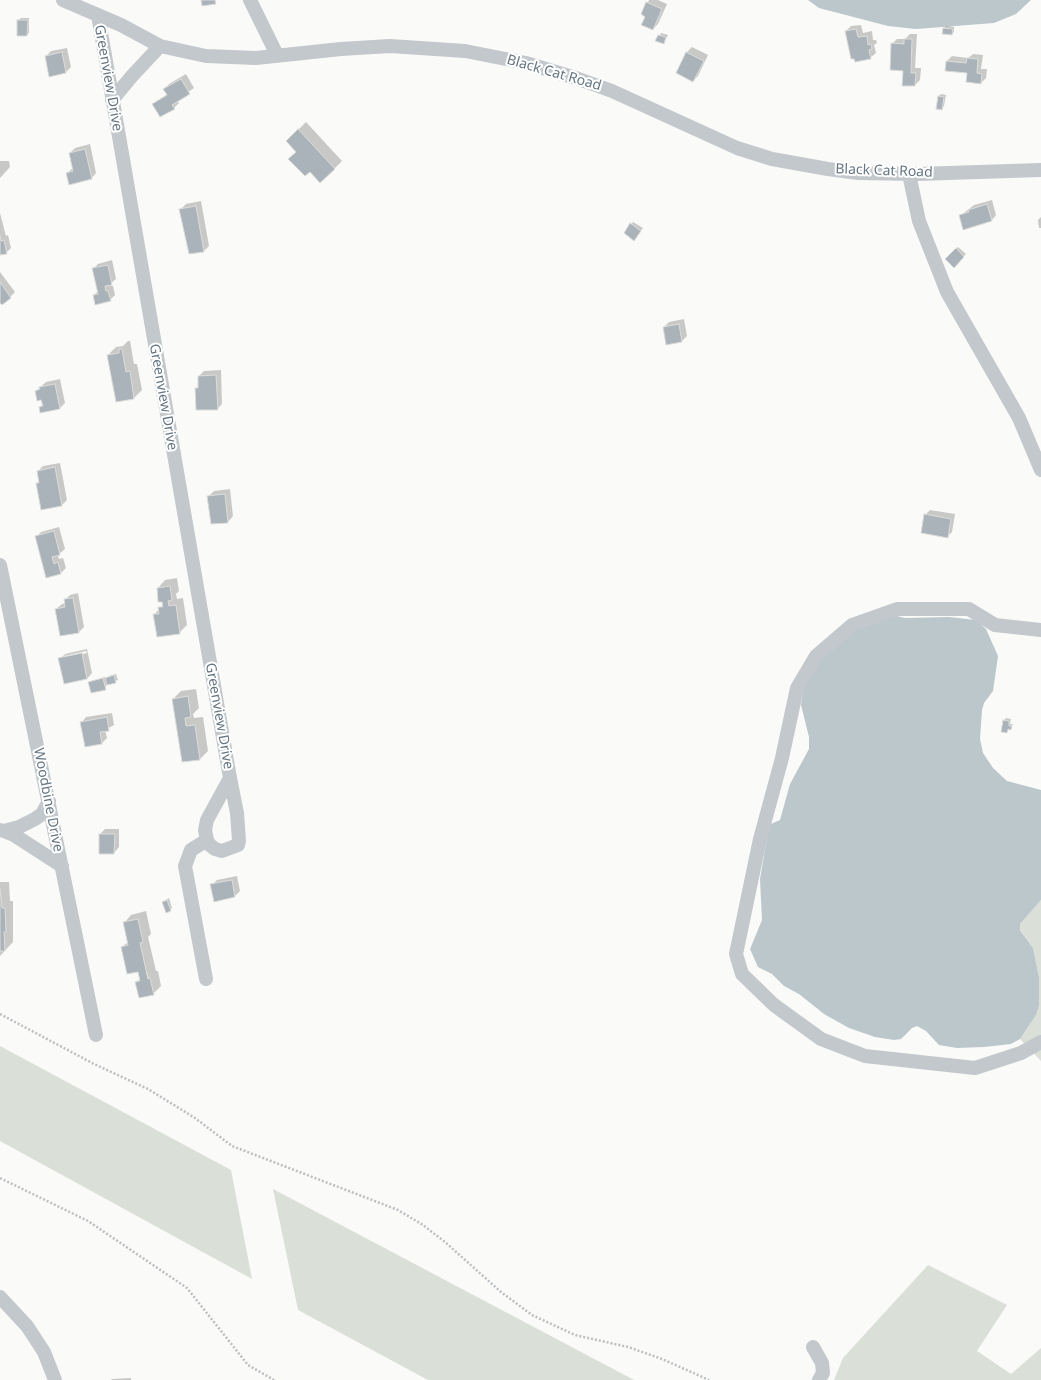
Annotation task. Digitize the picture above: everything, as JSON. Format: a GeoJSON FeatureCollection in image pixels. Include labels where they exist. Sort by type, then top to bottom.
{"type":"FeatureCollection","features":[{"type":"Feature","properties":{"kind":"street","name":"Black Cat Road"},"geometry":{"type":"LineString","coordinates":[[63,0],[98,15],[160,46],[206,56],[256,58],[341,49],[390,46],[465,51],[526,63],[576,78],[612,91],[737,148],[772,158],[858,173],[909,174],[1041,170]]}},
{"type":"Feature","properties":{"kind":"street"},"geometry":{"type":"LineString","coordinates":[[250,0],[277,55]]}},
{"type":"Feature","properties":{"kind":"street","name":"Greenview Drive"},"geometry":{"type":"LineString","coordinates":[[98,15],[237,812],[238,845],[222,851],[210,846],[205,830],[207,820],[230,778]]}},
{"type":"Feature","properties":{"kind":"street"},"geometry":{"type":"LineString","coordinates":[[112,100],[160,46]]}},
{"type":"Feature","properties":{"kind":"street"},"geometry":{"type":"LineString","coordinates":[[909,174],[919,221],[947,292],[1019,418],[1041,470]]}},
{"type":"Feature","properties":{"kind":"street","name":"Woodbine Drive"},"geometry":{"type":"LineString","coordinates":[[0,565],[96,1035]]}},
{"type":"Feature","properties":{"kind":"street"},"geometry":{"type":"LineString","coordinates":[[1041,630],[1038,631],[995,625],[969,608],[897,609],[852,625],[816,656],[797,688],[782,758],[760,839],[736,954],[742,974],[774,1005],[821,1039],[865,1056],[975,1068],[1021,1053],[1041,1042]]}},
{"type":"Feature","properties":{"kind":"street"},"geometry":{"type":"LineString","coordinates":[[2,830],[19,827],[35,819],[42,814],[49,801]]}},
{"type":"Feature","properties":{"kind":"street"},"geometry":{"type":"LineString","coordinates":[[2,830],[14,835],[62,866]]}},
{"type":"Feature","properties":{"kind":"street"},"geometry":{"type":"LineString","coordinates":[[206,979],[184,866],[191,850],[207,840]]}},
{"type":"Feature","properties":{"kind":"street"},"geometry":{"type":"LineString","coordinates":[[0,1297],[27,1326],[40,1345],[54,1373],[55,1380]]}},
{"type":"Feature","properties":{"kind":"street"},"geometry":{"type":"LineString","coordinates":[[813,1347],[822,1363],[823,1373],[819,1380]]}},
{"type":"Feature","properties":{"kind":"path"},"geometry":{"type":"LineString","coordinates":[[0,1014],[94,1064],[148,1089],[196,1118],[232,1146],[398,1210],[434,1234],[502,1292],[532,1315],[575,1335],[628,1347],[709,1380]]}},
{"type":"Feature","properties":{"kind":"path"},"geometry":{"type":"LineString","coordinates":[[0,1178],[88,1221],[187,1288],[248,1365],[274,1380]]}},
{"type":"Feature","properties":{"kind":"shaded area"},"geometry":{"type":"Polygon","coordinates":[[[808,0],[1031,0],[1016,14],[994,23],[916,29],[888,26],[819,8],[808,0]]]}},
{"type":"Feature","properties":{"kind":"shaded area"},"geometry":{"type":"Polygon","coordinates":[[[893,615],[905,618],[949,617],[976,620],[986,629],[998,656],[993,691],[984,703],[982,710],[980,739],[983,753],[993,768],[1007,781],[1041,790],[1041,900],[1020,924],[1020,930],[1033,948],[1039,977],[1039,1006],[1036,1015],[1020,1039],[1011,1044],[957,1048],[939,1045],[926,1031],[917,1026],[912,1028],[901,1039],[894,1040],[875,1037],[849,1028],[824,1014],[799,994],[784,986],[772,974],[758,967],[750,949],[762,920],[760,879],[768,832],[771,824],[780,820],[790,784],[809,749],[809,737],[801,705],[805,680],[816,660],[862,625],[893,615]]]}},
{"type":"Feature","properties":{"kind":"shaded area"},"geometry":{"type":"Polygon","coordinates":[[[1041,900],[1041,1061],[1020,1039],[1036,1015],[1039,1006],[1039,977],[1033,948],[1020,929],[1020,924],[1041,900]]]}},
{"type":"Feature","properties":{"kind":"shaded area"},"geometry":{"type":"Polygon","coordinates":[[[0,1046],[231,1170],[252,1279],[0,1141],[0,1046]]]}},
{"type":"Feature","properties":{"kind":"shaded area"},"geometry":{"type":"Polygon","coordinates":[[[273,1189],[634,1380],[428,1380],[298,1310],[273,1189]]]}},
{"type":"Feature","properties":{"kind":"shaded area"},"geometry":{"type":"Polygon","coordinates":[[[928,1265],[1007,1305],[977,1351],[1011,1374],[1041,1348],[1041,1380],[834,1380],[843,1358],[928,1265]]]}},
{"type":"Feature","properties":{"kind":"building"},"geometry":{"type":"Polygon","coordinates":[[[201,0],[215,0],[216,4],[202,6],[201,0]]]}},
{"type":"Feature","properties":{"kind":"building"},"geometry":{"type":"Polygon","coordinates":[[[646,2],[662,9],[653,30],[641,25],[645,17],[641,14],[646,2]]]}},
{"type":"Feature","properties":{"kind":"building"},"geometry":{"type":"Polygon","coordinates":[[[17,20],[28,20],[27,36],[17,36],[17,20]]]}},
{"type":"Feature","properties":{"kind":"building"},"geometry":{"type":"Polygon","coordinates":[[[943,28],[953,29],[952,35],[942,34],[943,28]]]}},
{"type":"Feature","properties":{"kind":"building"},"geometry":{"type":"Polygon","coordinates":[[[856,29],[858,37],[867,36],[868,45],[871,44],[872,49],[869,50],[871,59],[855,62],[854,59],[851,59],[845,31],[856,29]]]}},
{"type":"Feature","properties":{"kind":"building"},"geometry":{"type":"Polygon","coordinates":[[[658,35],[666,37],[664,44],[655,41],[658,35]]]}},
{"type":"Feature","properties":{"kind":"building"},"geometry":{"type":"Polygon","coordinates":[[[904,39],[912,39],[911,73],[916,73],[915,86],[902,86],[903,71],[890,70],[891,43],[904,44],[904,39]]]}},
{"type":"Feature","properties":{"kind":"building"},"geometry":{"type":"Polygon","coordinates":[[[62,52],[66,73],[49,77],[45,56],[62,52]]]}},
{"type":"Feature","properties":{"kind":"building"},"geometry":{"type":"Polygon","coordinates":[[[686,52],[704,61],[693,82],[676,73],[686,52]]]}},
{"type":"Feature","properties":{"kind":"building"},"geometry":{"type":"Polygon","coordinates":[[[967,58],[978,59],[977,73],[982,74],[981,84],[966,82],[967,73],[945,71],[946,61],[966,63],[967,58]]]}},
{"type":"Feature","properties":{"kind":"building"},"geometry":{"type":"Polygon","coordinates":[[[181,79],[190,94],[172,105],[175,109],[160,117],[152,104],[167,95],[163,89],[181,79]]]}},
{"type":"Feature","properties":{"kind":"building"},"geometry":{"type":"Polygon","coordinates":[[[938,96],[944,97],[942,110],[936,109],[938,96]]]}},
{"type":"Feature","properties":{"kind":"building"},"geometry":{"type":"Polygon","coordinates":[[[298,129],[335,169],[320,183],[310,172],[305,176],[288,159],[296,152],[286,141],[298,129]]]}},
{"type":"Feature","properties":{"kind":"building"},"geometry":{"type":"Polygon","coordinates":[[[85,149],[92,179],[69,185],[66,173],[73,171],[69,153],[85,149]]]}},
{"type":"Feature","properties":{"kind":"building"},"geometry":{"type":"Polygon","coordinates":[[[987,204],[992,221],[963,230],[959,215],[969,212],[968,210],[987,204]]]}},
{"type":"Feature","properties":{"kind":"building"},"geometry":{"type":"Polygon","coordinates":[[[196,206],[204,252],[189,254],[179,209],[196,206]]]}},
{"type":"Feature","properties":{"kind":"building"},"geometry":{"type":"Polygon","coordinates":[[[630,223],[641,231],[634,241],[624,233],[630,223]]]}},
{"type":"Feature","properties":{"kind":"building"},"geometry":{"type":"Polygon","coordinates":[[[0,236],[1,241],[4,240],[7,254],[0,255],[0,236]]]}},
{"type":"Feature","properties":{"kind":"building"},"geometry":{"type":"Polygon","coordinates":[[[956,248],[964,257],[954,268],[945,259],[956,248]]]}},
{"type":"Feature","properties":{"kind":"building"},"geometry":{"type":"Polygon","coordinates":[[[108,265],[112,285],[105,286],[111,301],[95,305],[93,295],[98,294],[92,268],[108,265]]]}},
{"type":"Feature","properties":{"kind":"building"},"geometry":{"type":"Polygon","coordinates":[[[0,282],[11,298],[2,305],[0,303],[0,282]]]}},
{"type":"Feature","properties":{"kind":"building"},"geometry":{"type":"Polygon","coordinates":[[[679,324],[682,342],[666,345],[663,327],[679,324]]]}},
{"type":"Feature","properties":{"kind":"building"},"geometry":{"type":"Polygon","coordinates":[[[119,349],[122,349],[126,372],[130,371],[134,399],[116,402],[107,355],[119,353],[119,349]]]}},
{"type":"Feature","properties":{"kind":"building"},"geometry":{"type":"Polygon","coordinates":[[[216,375],[218,410],[196,410],[195,388],[198,388],[198,376],[216,375]]]}},
{"type":"Feature","properties":{"kind":"building"},"geometry":{"type":"Polygon","coordinates":[[[55,384],[60,409],[40,413],[39,407],[43,406],[41,400],[37,401],[35,391],[40,389],[39,387],[55,384]]]}},
{"type":"Feature","properties":{"kind":"building"},"geometry":{"type":"Polygon","coordinates":[[[55,467],[62,506],[41,510],[36,483],[39,483],[37,471],[55,467]]]}},
{"type":"Feature","properties":{"kind":"building"},"geometry":{"type":"Polygon","coordinates":[[[225,494],[228,523],[211,524],[207,496],[225,494]]]}},
{"type":"Feature","properties":{"kind":"building"},"geometry":{"type":"Polygon","coordinates":[[[924,514],[951,519],[948,538],[921,533],[924,514]]]}},
{"type":"Feature","properties":{"kind":"building"},"geometry":{"type":"Polygon","coordinates":[[[54,531],[60,555],[52,557],[54,564],[58,562],[61,574],[46,578],[35,536],[54,531]]]}},
{"type":"Feature","properties":{"kind":"building"},"geometry":{"type":"Polygon","coordinates":[[[170,586],[172,600],[168,601],[169,606],[176,605],[180,634],[157,637],[153,614],[159,614],[158,607],[163,607],[162,602],[158,602],[157,588],[170,586]]]}},
{"type":"Feature","properties":{"kind":"building"},"geometry":{"type":"Polygon","coordinates":[[[73,598],[79,633],[60,636],[55,609],[65,607],[64,599],[73,598]]]}},
{"type":"Feature","properties":{"kind":"building"},"geometry":{"type":"Polygon","coordinates":[[[82,653],[87,679],[64,684],[58,658],[82,653]]]}},
{"type":"Feature","properties":{"kind":"building"},"geometry":{"type":"Polygon","coordinates":[[[114,675],[116,683],[107,685],[105,678],[114,675]]]}},
{"type":"Feature","properties":{"kind":"building"},"geometry":{"type":"Polygon","coordinates":[[[103,678],[106,690],[91,693],[88,682],[103,678]]]}},
{"type":"Feature","properties":{"kind":"building"},"geometry":{"type":"Polygon","coordinates":[[[188,696],[191,717],[185,718],[186,726],[195,725],[200,760],[182,762],[172,699],[188,696]]]}},
{"type":"Feature","properties":{"kind":"building"},"geometry":{"type":"Polygon","coordinates":[[[107,717],[109,731],[100,732],[102,744],[85,747],[80,722],[107,717]]]}},
{"type":"Feature","properties":{"kind":"building"},"geometry":{"type":"Polygon","coordinates":[[[1003,720],[1009,721],[1009,726],[1012,726],[1011,730],[1008,729],[1007,733],[1001,732],[1003,720]]]}},
{"type":"Feature","properties":{"kind":"building"},"geometry":{"type":"Polygon","coordinates":[[[99,834],[115,834],[114,854],[99,854],[99,834]]]}},
{"type":"Feature","properties":{"kind":"building"},"geometry":{"type":"Polygon","coordinates":[[[232,880],[235,897],[214,902],[210,884],[232,880]]]}},
{"type":"Feature","properties":{"kind":"building"},"geometry":{"type":"Polygon","coordinates":[[[0,889],[2,908],[5,908],[5,951],[0,951],[0,889]]]}},
{"type":"Feature","properties":{"kind":"building"},"geometry":{"type":"Polygon","coordinates":[[[167,900],[171,911],[166,913],[162,902],[167,900]]]}},
{"type":"Feature","properties":{"kind":"building"},"geometry":{"type":"Polygon","coordinates":[[[138,919],[143,942],[140,943],[148,979],[150,978],[154,995],[139,998],[135,982],[140,981],[138,972],[127,974],[121,947],[128,945],[123,922],[138,919]]]}}]}
